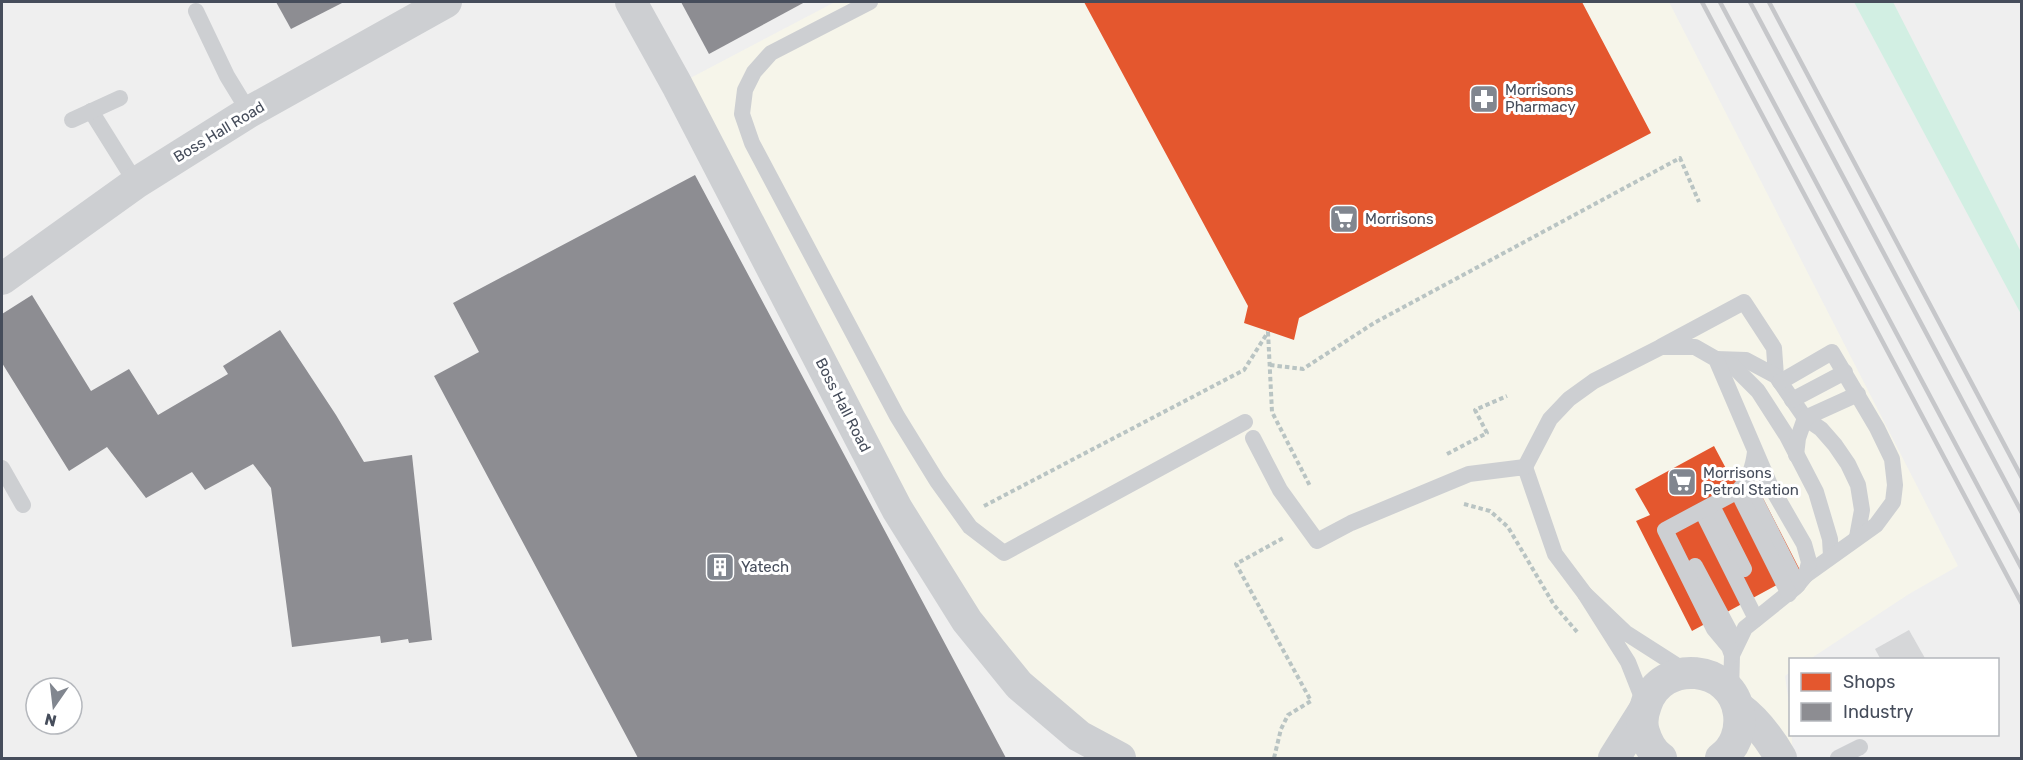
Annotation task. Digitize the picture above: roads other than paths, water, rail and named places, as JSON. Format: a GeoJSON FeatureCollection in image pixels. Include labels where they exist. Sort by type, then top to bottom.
{"type":"FeatureCollection","features":[{"type":"Feature","properties":{"kind":"street","name":"Boss Hall Road"},"geometry":{"type":"LineString","coordinates":[[2,279],[136,183],[249,112],[446,2]]}},
{"type":"Feature","properties":{"kind":"street","name":"Boss Hall Road"},"geometry":{"type":"LineString","coordinates":[[631,2],[683,96],[897,509],[967,621],[1018,685],[1079,736],[1120,759]]}},
{"type":"Feature","properties":{"kind":"street"},"geometry":{"type":"LineString","coordinates":[[1614,759],[1644,709],[1648,697],[1658,685],[1671,676],[1687,672],[1704,673],[1719,680],[1763,731],[1781,759]]}},
{"type":"Feature","properties":{"kind":"street"},"geometry":{"type":"LineString","coordinates":[[1721,759],[1736,740],[1740,724],[1735,700]]}},
{"type":"Feature","properties":{"kind":"street"},"geometry":{"type":"LineString","coordinates":[[1644,709],[1643,728],[1648,742],[1661,759]]}},
{"type":"Feature","properties":{"kind":"lane"},"geometry":{"type":"LineString","coordinates":[[870,2],[771,53],[754,72],[745,90],[742,114],[752,143],[897,416],[937,481],[970,526],[1004,553],[1245,422]]}},
{"type":"Feature","properties":{"kind":"lane"},"geometry":{"type":"LineString","coordinates":[[196,12],[227,76],[249,112]]}},
{"type":"Feature","properties":{"kind":"lane"},"geometry":{"type":"LineString","coordinates":[[72,120],[120,98]]}},
{"type":"Feature","properties":{"kind":"lane"},"geometry":{"type":"LineString","coordinates":[[91,111],[136,183]]}},
{"type":"Feature","properties":{"kind":"lane"},"geometry":{"type":"LineString","coordinates":[[1687,672],[1626,633],[1581,591],[1555,554],[1525,467],[1550,419],[1569,399],[1594,381],[1744,302],[1774,348],[1778,379]]}},
{"type":"Feature","properties":{"kind":"lane"},"geometry":{"type":"LineString","coordinates":[[1661,347],[1695,347],[1733,366],[1758,391],[1816,492],[1830,539],[1831,556]]}},
{"type":"Feature","properties":{"kind":"lane"},"geometry":{"type":"LineString","coordinates":[[1735,700],[1735,650],[1745,628],[1831,556],[1876,525],[1893,502],[1895,485],[1892,459],[1858,394],[1832,352],[1778,379]]}},
{"type":"Feature","properties":{"kind":"lane"},"geometry":{"type":"LineString","coordinates":[[1716,359],[1746,360],[1778,379],[1805,418],[1821,429],[1835,445],[1858,485],[1862,510],[1857,537]]}},
{"type":"Feature","properties":{"kind":"lane"},"geometry":{"type":"LineString","coordinates":[[1716,359],[1770,485],[1804,544],[1809,562],[1798,584]]}},
{"type":"Feature","properties":{"kind":"lane"},"geometry":{"type":"LineString","coordinates":[[1792,400],[1845,372]]}},
{"type":"Feature","properties":{"kind":"lane"},"geometry":{"type":"LineString","coordinates":[[1796,455],[1798,438],[1805,418],[1858,394]]}},
{"type":"Feature","properties":{"kind":"lane"},"geometry":{"type":"LineString","coordinates":[[1253,438],[1288,502],[1317,541],[1351,523],[1469,474],[1525,467]]}},
{"type":"Feature","properties":{"kind":"lane"},"geometry":{"type":"LineString","coordinates":[[1735,650],[1674,525],[1742,487],[1753,469],[1755,451]]}},
{"type":"Feature","properties":{"kind":"lane"},"geometry":{"type":"LineString","coordinates":[[2,468],[23,506]]}},
{"type":"Feature","properties":{"kind":"lane"},"geometry":{"type":"LineString","coordinates":[[1742,487],[1798,584]]}},
{"type":"Feature","properties":{"kind":"lane"},"geometry":{"type":"LineString","coordinates":[[1707,508],[1761,616]]}},
{"type":"Feature","properties":{"kind":"lane"},"geometry":{"type":"LineString","coordinates":[[1585,594],[1628,662],[1644,709]]}},
{"type":"Feature","properties":{"kind":"lane"},"geometry":{"type":"LineString","coordinates":[[1838,759],[1860,747]]}},
{"type":"Feature","properties":{"kind":"railway"},"geometry":{"type":"LineString","coordinates":[[1702,2],[2022,604]]}},
{"type":"Feature","properties":{"kind":"railway"},"geometry":{"type":"LineString","coordinates":[[1720,2],[2022,569]]}},
{"type":"Feature","properties":{"kind":"railway"},"geometry":{"type":"LineString","coordinates":[[1750,2],[2022,513]]}},
{"type":"Feature","properties":{"kind":"railway"},"geometry":{"type":"LineString","coordinates":[[1769,2],[2022,478]]}},
{"type":"Feature","properties":{"kind":"place","name":"Morrisons Pharmacy"},"geometry":{"type":"Point","coordinates":[1484,99]}},
{"type":"Feature","properties":{"kind":"place","name":"Morrisons"},"geometry":{"type":"Point","coordinates":[1344,219]}},
{"type":"Feature","properties":{"kind":"place","name":"Morrisons Petrol Station"},"geometry":{"type":"Point","coordinates":[1682,482]}},
{"type":"Feature","properties":{"kind":"place","name":"Yatech"},"geometry":{"type":"Point","coordinates":[720,567]}}]}
